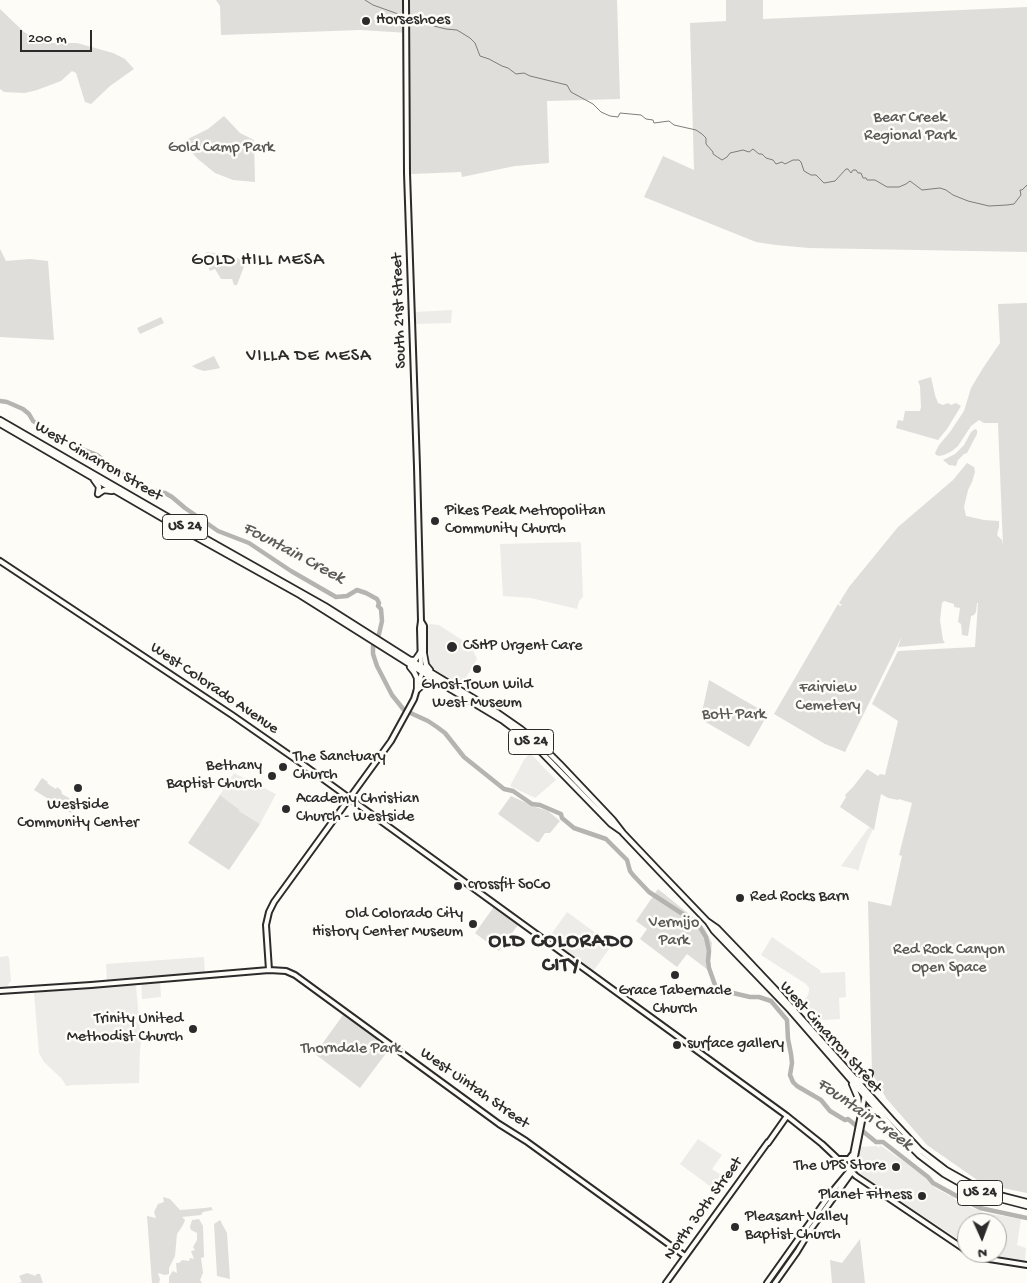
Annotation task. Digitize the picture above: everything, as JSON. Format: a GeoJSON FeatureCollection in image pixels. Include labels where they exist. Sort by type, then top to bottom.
{"type":"FeatureCollection","features":[{"type":"Feature","properties":{"kind":"highway","name":"West Cimarron Street"},"geometry":{"type":"LineString","coordinates":[[0,420],[299,591],[370,637]]}},
{"type":"Feature","properties":{"kind":"highway","name":"West Cimarron Street"},"geometry":{"type":"LineString","coordinates":[[0,424],[407,658],[450,689],[497,717],[526,738],[755,967],[854,1077],[866,1095],[913,1150],[939,1167]]}},
{"type":"Feature","properties":{"kind":"highway"},"geometry":{"type":"LineString","coordinates":[[83,472],[98,483],[98,494],[108,489],[127,497]]}},
{"type":"Feature","properties":{"kind":"highway","name":"West Cimarron Street"},"geometry":{"type":"LineString","coordinates":[[383,644],[400,658],[445,681],[498,713],[531,737],[607,813],[623,833]]}},
{"type":"Feature","properties":{"kind":"highway"},"geometry":{"type":"LineString","coordinates":[[407,658],[415,660],[422,653],[426,666],[445,681]]}},
{"type":"Feature","properties":{"kind":"highway"},"geometry":{"type":"LineString","coordinates":[[400,658],[414,672],[417,678],[417,690]]}},
{"type":"Feature","properties":{"kind":"highway"},"geometry":{"type":"LineString","coordinates":[[417,690],[429,681],[450,689]]}},
{"type":"Feature","properties":{"kind":"highway","name":"West Cimarron Street"},"geometry":{"type":"LineString","coordinates":[[707,920],[714,930],[790,1010],[848,1076],[939,1167]]}},
{"type":"Feature","properties":{"kind":"highway"},"geometry":{"type":"LineString","coordinates":[[854,1077],[860,1081],[866,1081],[870,1073]]}},
{"type":"Feature","properties":{"kind":"highway"},"geometry":{"type":"LineString","coordinates":[[848,1076],[857,1096],[861,1119]]}},
{"type":"Feature","properties":{"kind":"highway"},"geometry":{"type":"LineString","coordinates":[[861,1119],[864,1113],[876,1111],[892,1126]]}},
{"type":"Feature","properties":{"kind":"highway","name":"US 24"},"geometry":{"type":"LineString","coordinates":[[939,1167],[976,1186],[1006,1197],[1027,1202]]}},
{"type":"Feature","properties":{"kind":"highway","name":"US 24"},"geometry":{"type":"LineString","coordinates":[[939,1167],[956,1181],[978,1192],[1000,1200],[1027,1206]]}},
{"type":"Feature","properties":{"kind":"main road","name":"South 21st Street"},"geometry":{"type":"LineString","coordinates":[[269,970],[266,925],[268,912],[391,741],[412,703],[422,669],[407,164],[406,0]]}},
{"type":"Feature","properties":{"kind":"main road","name":"West Colorado Avenue"},"geometry":{"type":"LineString","coordinates":[[0,561],[232,715],[350,798],[810,1133],[856,1176],[957,1244]]}},
{"type":"Feature","properties":{"kind":"main road","name":"West Uintah Street"},"geometry":{"type":"LineString","coordinates":[[0,991],[269,970],[286,971],[295,975],[499,1124],[526,1141],[685,1256]]}},
{"type":"Feature","properties":{"kind":"main road"},"geometry":{"type":"LineString","coordinates":[[767,1283],[851,1171],[852,1155],[866,1095]]}},
{"type":"Feature","properties":{"kind":"main road","name":"North 30th Street"},"geometry":{"type":"LineString","coordinates":[[666,1283],[787,1116]]}},
{"type":"Feature","properties":{"kind":"main road"},"geometry":{"type":"LineString","coordinates":[[775,1283],[798,1252],[811,1229],[851,1171],[858,1132]]}},
{"type":"Feature","properties":{"kind":"main road"},"geometry":{"type":"LineString","coordinates":[[838,1160],[848,1159],[852,1155]]}},
{"type":"Feature","properties":{"kind":"main road","name":"West Colorado Avenue"},"geometry":{"type":"LineString","coordinates":[[1007,1262],[1027,1265]]}},
{"type":"Feature","properties":{"kind":"shaded area"},"geometry":{"type":"Polygon","coordinates":[[[452,310],[451,323],[415,324],[415,312],[452,310]]]}},
{"type":"Feature","properties":{"kind":"shaded area"},"geometry":{"type":"Polygon","coordinates":[[[581,543],[583,597],[579,601],[577,609],[531,598],[503,596],[500,544],[581,543]]]}},
{"type":"Feature","properties":{"kind":"shaded area"},"geometry":{"type":"Polygon","coordinates":[[[430,624],[439,625],[471,646],[477,659],[461,686],[428,665],[427,628],[430,624]]]}},
{"type":"Feature","properties":{"kind":"shaded area"},"geometry":{"type":"Polygon","coordinates":[[[530,753],[556,780],[535,798],[510,786],[524,760],[530,753]]]}},
{"type":"Feature","properties":{"kind":"shaded area"},"geometry":{"type":"Polygon","coordinates":[[[234,773],[276,794],[260,824],[239,811],[220,795],[234,773]]]}},
{"type":"Feature","properties":{"kind":"shaded area"},"geometry":{"type":"Polygon","coordinates":[[[869,827],[873,829],[858,871],[841,866],[869,827]]]}},
{"type":"Feature","properties":{"kind":"shaded area"},"geometry":{"type":"Polygon","coordinates":[[[567,912],[612,945],[592,971],[548,939],[567,912]]]}},
{"type":"Feature","properties":{"kind":"shaded area"},"geometry":{"type":"Polygon","coordinates":[[[772,937],[821,971],[820,973],[845,972],[846,997],[839,998],[840,1019],[824,1020],[815,1017],[802,1003],[809,991],[806,984],[761,955],[772,937]]]}},
{"type":"Feature","properties":{"kind":"shaded area"},"geometry":{"type":"Polygon","coordinates":[[[8,956],[11,981],[7,986],[0,987],[0,957],[8,956]]]}},
{"type":"Feature","properties":{"kind":"shaded area"},"geometry":{"type":"Polygon","coordinates":[[[204,957],[205,978],[160,981],[161,997],[142,999],[141,977],[107,982],[106,964],[204,957]]]}},
{"type":"Feature","properties":{"kind":"shaded area"},"geometry":{"type":"Polygon","coordinates":[[[133,984],[136,986],[141,1041],[139,1083],[66,1086],[62,1079],[44,1062],[39,1053],[34,993],[133,984]]]}},
{"type":"Feature","properties":{"kind":"shaded area"},"geometry":{"type":"Polygon","coordinates":[[[698,1139],[722,1155],[712,1169],[721,1175],[711,1187],[680,1164],[698,1139]]]}},
{"type":"Feature","properties":{"kind":"shaded area"},"geometry":{"type":"Polygon","coordinates":[[[880,1145],[924,1176],[937,1189],[950,1196],[952,1195],[957,1202],[985,1213],[957,1213],[957,1238],[859,1172],[855,1163],[858,1147],[876,1146],[879,1148],[880,1145]]]}},
{"type":"Feature","properties":{"kind":"shaded area"},"geometry":{"type":"Polygon","coordinates":[[[1007,1217],[1021,1219],[1017,1245],[1026,1248],[1025,1262],[1007,1258],[1007,1217]]]}},
{"type":"Feature","properties":{"kind":"green space"},"geometry":{"type":"Polygon","coordinates":[[[216,0],[617,0],[620,99],[547,101],[549,163],[515,166],[462,177],[461,172],[411,174],[409,33],[360,30],[221,35],[220,6],[216,0]]]}},
{"type":"Feature","properties":{"kind":"green space","name":"Bear Creek Regional Park"},"geometry":{"type":"Polygon","coordinates":[[[726,0],[763,0],[763,19],[1027,7],[1027,252],[809,248],[776,245],[756,242],[644,197],[663,156],[694,170],[690,23],[726,21],[726,0]]]}},
{"type":"Feature","properties":{"kind":"green space"},"geometry":{"type":"Polygon","coordinates":[[[0,9],[24,32],[34,38],[50,43],[77,43],[113,53],[125,59],[134,69],[110,86],[91,104],[85,102],[76,73],[72,71],[61,81],[37,90],[25,93],[4,92],[0,89],[0,9]]]}},
{"type":"Feature","properties":{"kind":"green space","name":"Gold Camp Park"},"geometry":{"type":"Polygon","coordinates":[[[224,116],[240,133],[254,140],[255,182],[233,180],[215,173],[192,153],[184,141],[208,129],[224,116]]]}},
{"type":"Feature","properties":{"kind":"green space"},"geometry":{"type":"Polygon","coordinates":[[[0,249],[6,261],[30,259],[48,261],[54,340],[0,337],[0,249]]]}},
{"type":"Feature","properties":{"kind":"green space"},"geometry":{"type":"Polygon","coordinates":[[[206,252],[223,254],[246,261],[237,285],[234,285],[232,279],[221,279],[215,269],[210,271],[206,252]]]}},
{"type":"Feature","properties":{"kind":"green space","name":"Red Rock Canyon Open Space"},"geometry":{"type":"Polygon","coordinates":[[[1027,303],[1027,1193],[983,1184],[927,1145],[886,1098],[872,1073],[868,901],[891,906],[902,856],[899,855],[912,803],[888,798],[881,794],[874,830],[840,807],[846,797],[845,795],[867,769],[878,776],[880,774],[885,775],[898,721],[872,704],[898,651],[975,647],[978,603],[976,612],[971,616],[968,636],[962,635],[961,624],[958,622],[960,608],[944,601],[942,603],[940,620],[945,643],[898,647],[902,636],[845,752],[825,744],[774,714],[838,604],[842,605],[839,603],[849,587],[898,527],[953,480],[967,463],[974,467],[975,472],[964,507],[966,516],[999,521],[997,535],[1002,540],[1003,546],[998,423],[984,423],[979,420],[971,426],[958,446],[952,451],[939,456],[935,453],[964,411],[971,388],[1000,343],[998,304],[1027,303]]]}},
{"type":"Feature","properties":{"kind":"green space"},"geometry":{"type":"Polygon","coordinates":[[[161,317],[164,323],[140,334],[137,328],[161,317]]]}},
{"type":"Feature","properties":{"kind":"green space"},"geometry":{"type":"Polygon","coordinates":[[[214,356],[220,368],[204,371],[192,366],[214,356]]]}},
{"type":"Feature","properties":{"kind":"green space"},"geometry":{"type":"Polygon","coordinates":[[[931,377],[938,403],[943,405],[948,403],[951,405],[956,403],[961,406],[938,440],[896,428],[898,420],[903,421],[905,411],[920,411],[920,386],[918,381],[931,377]]]}},
{"type":"Feature","properties":{"kind":"green space"},"geometry":{"type":"Polygon","coordinates":[[[975,429],[977,434],[967,453],[958,460],[956,466],[949,465],[943,460],[955,454],[975,429]]]}},
{"type":"Feature","properties":{"kind":"green space","name":"Bott Park"},"geometry":{"type":"Polygon","coordinates":[[[709,680],[768,714],[749,747],[702,720],[701,717],[709,680]]]}},
{"type":"Feature","properties":{"kind":"green space"},"geometry":{"type":"Polygon","coordinates":[[[42,778],[51,786],[61,790],[62,794],[78,803],[71,813],[34,790],[42,778]]]}},
{"type":"Feature","properties":{"kind":"green space"},"geometry":{"type":"Polygon","coordinates":[[[220,795],[239,811],[260,824],[229,870],[188,843],[220,795]]]}},
{"type":"Feature","properties":{"kind":"green space"},"geometry":{"type":"Polygon","coordinates":[[[511,796],[548,811],[560,821],[550,833],[545,833],[537,842],[498,814],[511,796]]]}},
{"type":"Feature","properties":{"kind":"green space","name":"Vermijo Park"},"geometry":{"type":"Polygon","coordinates":[[[658,889],[705,929],[712,943],[710,960],[712,973],[687,954],[677,967],[640,939],[647,929],[636,921],[658,889]]]}},
{"type":"Feature","properties":{"kind":"green space"},"geometry":{"type":"Polygon","coordinates":[[[496,904],[520,922],[499,951],[475,933],[496,904]]]}},
{"type":"Feature","properties":{"kind":"green space","name":"Thorndale Park"},"geometry":{"type":"Polygon","coordinates":[[[343,1015],[347,1015],[390,1048],[360,1088],[315,1054],[343,1015]]]}},
{"type":"Feature","properties":{"kind":"green space"},"geometry":{"type":"Polygon","coordinates":[[[163,1197],[170,1199],[180,1210],[211,1207],[213,1210],[203,1212],[201,1215],[182,1217],[185,1220],[177,1234],[175,1256],[169,1268],[169,1274],[158,1273],[159,1283],[152,1283],[147,1216],[156,1218],[154,1212],[158,1204],[164,1202],[163,1197]]]}},
{"type":"Feature","properties":{"kind":"green space"},"geometry":{"type":"Polygon","coordinates":[[[199,1219],[203,1226],[204,1257],[201,1258],[203,1273],[200,1280],[202,1283],[169,1283],[169,1277],[172,1272],[177,1273],[176,1263],[182,1260],[189,1261],[190,1258],[194,1259],[191,1251],[195,1250],[193,1247],[197,1240],[197,1233],[191,1230],[190,1227],[192,1220],[199,1219]]]}},
{"type":"Feature","properties":{"kind":"green space"},"geometry":{"type":"Polygon","coordinates":[[[220,1220],[227,1233],[230,1279],[217,1276],[214,1224],[220,1220]]]}},
{"type":"Feature","properties":{"kind":"green space"},"geometry":{"type":"Polygon","coordinates":[[[860,1239],[865,1283],[832,1283],[830,1260],[842,1263],[860,1239]]]}},
{"type":"Feature","properties":{"kind":"green space"},"geometry":{"type":"Polygon","coordinates":[[[27,1273],[36,1276],[36,1274],[40,1274],[43,1283],[18,1283],[22,1282],[19,1276],[27,1273]]]}},
{"type":"Feature","properties":{"kind":"waterway"},"geometry":{"type":"LineString","coordinates":[[365,0],[373,5],[415,19],[424,24],[457,30],[475,43],[480,56],[508,68],[516,74],[524,73],[567,85],[571,92],[610,116],[618,117],[620,113],[641,115],[646,119],[653,120],[654,123],[669,121],[674,125],[696,130],[706,138],[706,144],[713,154],[722,160],[730,153],[743,150],[749,152],[753,149],[766,158],[773,160],[776,164],[782,162],[785,164],[793,160],[799,160],[804,171],[811,175],[816,175],[824,183],[835,181],[846,169],[851,173],[853,170],[856,170],[858,173],[861,173],[863,178],[875,180],[887,187],[899,187],[910,181],[922,190],[940,188],[968,201],[989,206],[1014,204],[1021,195],[1020,190],[1027,185]]}},
{"type":"Feature","properties":{"kind":"waterway","name":"Fountain Creek"},"geometry":{"type":"LineString","coordinates":[[0,401],[23,409],[33,421],[51,433],[97,455],[113,468],[146,489],[165,493],[172,497],[218,531],[249,543],[291,571],[336,597],[347,596],[357,590],[377,599],[378,606],[381,609],[382,621],[379,634],[373,646],[373,654],[392,695],[404,710],[428,721],[445,733],[464,757],[504,789],[513,791],[532,804],[540,805],[561,814],[562,818],[574,828],[606,839],[627,860],[630,871],[649,892],[698,924],[706,937],[709,951],[709,968],[718,989],[726,993],[759,997],[771,1001],[787,1020],[792,1063],[790,1075],[797,1086],[821,1100],[830,1111],[845,1120],[848,1119],[876,1142],[883,1142],[933,1183],[980,1208],[1027,1218]]}},
{"type":"Feature","properties":{"kind":"waterway"},"geometry":{"type":"LineString","coordinates":[[771,1283],[793,1253]]}},
{"type":"Feature","properties":{"kind":"place","name":"Horseshoes"},"geometry":{"type":"Point","coordinates":[366,21]}},
{"type":"Feature","properties":{"kind":"place","name":"Pikes Peak Metropolitan Community Church"},"geometry":{"type":"Point","coordinates":[435,521]}},
{"type":"Feature","properties":{"kind":"place","name":"CSHP Urgent Care"},"geometry":{"type":"Point","coordinates":[452,647]}},
{"type":"Feature","properties":{"kind":"place","name":"Ghost Town Wild West Museum"},"geometry":{"type":"Point","coordinates":[477,669]}},
{"type":"Feature","properties":{"kind":"place","name":"The Sanctuary Church"},"geometry":{"type":"Point","coordinates":[283,767]}},
{"type":"Feature","properties":{"kind":"place","name":"Bethany Baptist Church"},"geometry":{"type":"Point","coordinates":[272,776]}},
{"type":"Feature","properties":{"kind":"place","name":"Westside Community Center"},"geometry":{"type":"Point","coordinates":[78,788]}},
{"type":"Feature","properties":{"kind":"place","name":"Academy Christian Church - Westside"},"geometry":{"type":"Point","coordinates":[286,809]}},
{"type":"Feature","properties":{"kind":"place","name":"crossfit SoCo"},"geometry":{"type":"Point","coordinates":[458,886]}},
{"type":"Feature","properties":{"kind":"place","name":"Red Rocks Barn"},"geometry":{"type":"Point","coordinates":[740,898]}},
{"type":"Feature","properties":{"kind":"place","name":"Old Colorado City History Center Museum"},"geometry":{"type":"Point","coordinates":[473,924]}},
{"type":"Feature","properties":{"kind":"place","name":"Grace Tabernacle Church"},"geometry":{"type":"Point","coordinates":[675,975]}},
{"type":"Feature","properties":{"kind":"place","name":"Trinity United Methodist Church"},"geometry":{"type":"Point","coordinates":[193,1029]}},
{"type":"Feature","properties":{"kind":"place","name":"surface gallery"},"geometry":{"type":"Point","coordinates":[677,1045]}},
{"type":"Feature","properties":{"kind":"place","name":"The UPS Store"},"geometry":{"type":"Point","coordinates":[896,1167]}},
{"type":"Feature","properties":{"kind":"place","name":"Planet Fitness"},"geometry":{"type":"Point","coordinates":[922,1196]}},
{"type":"Feature","properties":{"kind":"place","name":"Pleasant Valley Baptist Church"},"geometry":{"type":"Point","coordinates":[735,1227]}},
{"type":"Feature","properties":{"kind":"district","name":"GOLD HILL MESA"},"geometry":{"type":"Point","coordinates":[258,261]}},
{"type":"Feature","properties":{"kind":"district","name":"VILLA DE MESA"},"geometry":{"type":"Point","coordinates":[309,357]}},
{"type":"Feature","properties":{"kind":"district","name":"OLD COLORADO CITY"},"geometry":{"type":"Point","coordinates":[561,955]}},
{"type":"Feature","properties":{"kind":"park label","name":"Fairview Cemetery"},"geometry":{"type":"Point","coordinates":[828,698]}}]}
